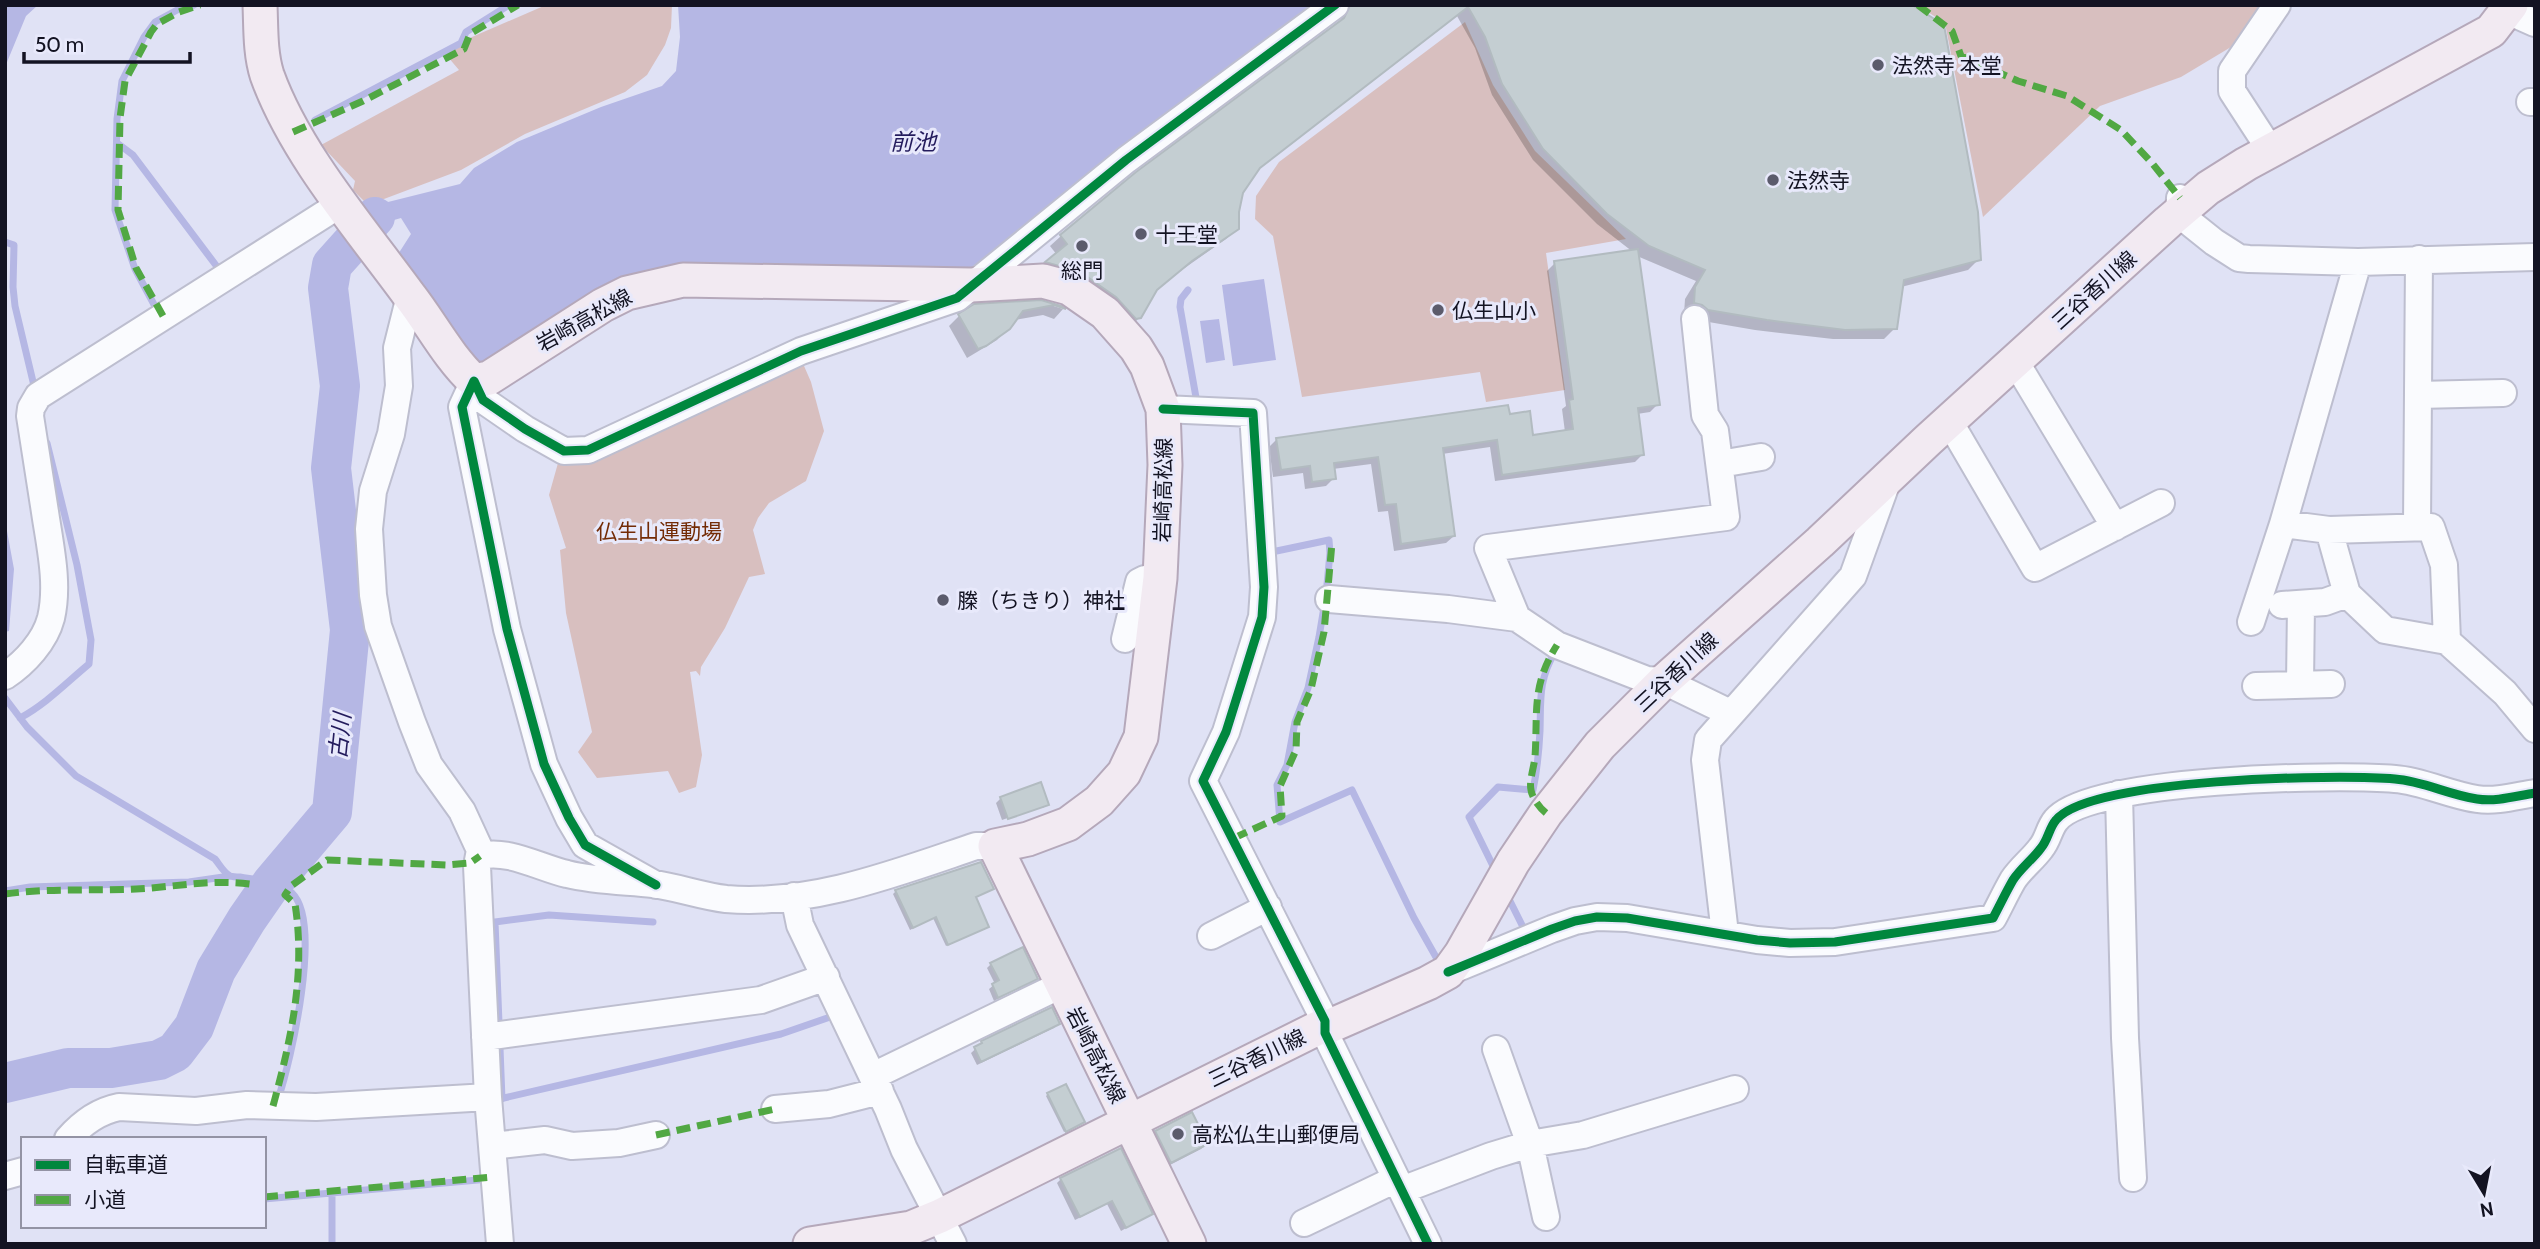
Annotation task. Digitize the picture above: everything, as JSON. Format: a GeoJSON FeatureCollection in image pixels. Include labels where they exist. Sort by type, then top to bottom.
{"type":"FeatureCollection","features":[{"type":"Feature","properties":{"kind":"main road"},"geometry":{"type":"LineString","coordinates":[[260,5],[261,41],[267,73],[293,132],[370,244],[462,370],[474,381]]}},
{"type":"Feature","properties":{"kind":"main road","name":"三谷香川線"},"geometry":{"type":"LineString","coordinates":[[810,1244],[911,1228],[947,1230],[1129,1121],[1318,1028],[1428,983],[1448,972],[1513,862],[1546,813],[1600,745],[1664,681],[2015,361],[2180,206],[2271,151],[2479,38],[2518,13]]}},
{"type":"Feature","properties":{"kind":"main road","name":"岩崎高松線"},"geometry":{"type":"LineString","coordinates":[[474,381],[489,378],[603,305],[627,293],[683,280],[971,285],[1043,281],[1069,288],[1105,313],[1136,348],[1147,366],[1163,410],[1165,465],[1160,578],[1141,737],[1124,773],[1099,801],[1068,824],[1028,839],[995,846],[1189,1244]]}},
{"type":"Feature","properties":{"kind":"street"},"geometry":{"type":"LineString","coordinates":[[474,381],[483,400],[525,429],[564,451],[588,450],[801,351],[957,298],[1126,160],[1335,5]]}},
{"type":"Feature","properties":{"kind":"street"},"geometry":{"type":"LineString","coordinates":[[2271,151],[2232,91],[2232,71],[2277,5]]}},
{"type":"Feature","properties":{"kind":"street"},"geometry":{"type":"LineString","coordinates":[[2180,206],[2214,242],[2239,258],[2358,262],[2535,257]]}},
{"type":"Feature","properties":{"kind":"street"},"geometry":{"type":"LineString","coordinates":[[5,676],[29,655],[44,634],[54,600],[51,549],[30,416],[38,396],[346,210]]}},
{"type":"Feature","properties":{"kind":"street"},"geometry":{"type":"LineString","coordinates":[[2417,526],[2419,259]]}},
{"type":"Feature","properties":{"kind":"street"},"geometry":{"type":"LineString","coordinates":[[2251,622],[2283,524],[2358,262]]}},
{"type":"Feature","properties":{"kind":"street"},"geometry":{"type":"LineString","coordinates":[[410,296],[397,348],[399,386],[391,434],[373,491],[369,529],[373,595],[379,626],[429,765],[462,811],[480,850],[477,866],[488,1097],[500,1244]]}},
{"type":"Feature","properties":{"kind":"street"},"geometry":{"type":"LineString","coordinates":[[1517,618],[1488,548],[1726,517],[1716,431],[1705,415],[1695,319]]}},
{"type":"Feature","properties":{"kind":"street"},"geometry":{"type":"LineString","coordinates":[[2015,361],[2115,527]]}},
{"type":"Feature","properties":{"kind":"street"},"geometry":{"type":"LineString","coordinates":[[474,381],[461,407],[507,628],[544,764],[585,845],[656,885]]}},
{"type":"Feature","properties":{"kind":"street"},"geometry":{"type":"LineString","coordinates":[[2418,395],[2503,393]]}},
{"type":"Feature","properties":{"kind":"street"},"geometry":{"type":"LineString","coordinates":[[1163,410],[1253,413],[1264,587],[1262,617],[1226,732],[1203,781],[1325,1021],[1325,1034],[1428,1244]]}},
{"type":"Feature","properties":{"kind":"street"},"geometry":{"type":"LineString","coordinates":[[1949,421],[2035,568],[2161,503]]}},
{"type":"Feature","properties":{"kind":"street"},"geometry":{"type":"LineString","coordinates":[[1720,464],[1761,457]]}},
{"type":"Feature","properties":{"kind":"street"},"geometry":{"type":"LineString","coordinates":[[1725,934],[1705,760],[1709,740],[1853,576],[1888,477]]}},
{"type":"Feature","properties":{"kind":"street"},"geometry":{"type":"LineString","coordinates":[[2283,524],[2329,530],[2431,527],[2444,565],[2447,641]]}},
{"type":"Feature","properties":{"kind":"street"},"geometry":{"type":"LineString","coordinates":[[2329,530],[2347,594],[2385,631],[2447,641],[2505,693],[2535,729]]}},
{"type":"Feature","properties":{"kind":"street"},"geometry":{"type":"LineString","coordinates":[[1125,639],[1139,582],[1160,578]]}},
{"type":"Feature","properties":{"kind":"street"},"geometry":{"type":"LineString","coordinates":[[2300,684],[2292,604],[2326,602],[2347,594]]}},
{"type":"Feature","properties":{"kind":"street"},"geometry":{"type":"LineString","coordinates":[[1329,599],[1517,618],[1557,645],[1647,680],[1664,681],[1730,713]]}},
{"type":"Feature","properties":{"kind":"street"},"geometry":{"type":"LineString","coordinates":[[2256,685],[2330,684]]}},
{"type":"Feature","properties":{"kind":"street"},"geometry":{"type":"LineString","coordinates":[[1448,972],[1552,929],[1597,917],[1627,918],[1790,943],[1835,942],[1993,918],[2014,878],[2043,847],[2056,820],[2071,809],[2093,799],[2119,794],[2230,780],[2334,778],[2415,782],[2480,800],[2535,793]]}},
{"type":"Feature","properties":{"kind":"street"},"geometry":{"type":"LineString","coordinates":[[2119,794],[2125,1038],[2133,1178]]}},
{"type":"Feature","properties":{"kind":"street"},"geometry":{"type":"LineString","coordinates":[[480,856],[488,854],[518,859],[589,878],[656,885],[746,900],[849,887],[976,846],[995,846]]}},
{"type":"Feature","properties":{"kind":"street"},"geometry":{"type":"LineString","coordinates":[[794,896],[800,925],[904,1149],[947,1230]]}},
{"type":"Feature","properties":{"kind":"street"},"geometry":{"type":"LineString","coordinates":[[1211,936],[1268,907]]}},
{"type":"Feature","properties":{"kind":"street"},"geometry":{"type":"LineString","coordinates":[[485,1037],[761,1000],[826,977]]}},
{"type":"Feature","properties":{"kind":"street"},"geometry":{"type":"LineString","coordinates":[[775,1109],[829,1104],[876,1084],[1061,985]]}},
{"type":"Feature","properties":{"kind":"street"},"geometry":{"type":"LineString","coordinates":[[1496,1049],[1530,1144],[1546,1217]]}},
{"type":"Feature","properties":{"kind":"street"},"geometry":{"type":"LineString","coordinates":[[1304,1223],[1399,1184],[1530,1144],[1583,1135],[1735,1089]]}},
{"type":"Feature","properties":{"kind":"street"},"geometry":{"type":"LineString","coordinates":[[70,1137],[84,1122],[109,1109],[119,1107],[197,1111],[247,1105],[316,1107],[488,1097]]}},
{"type":"Feature","properties":{"kind":"street"},"geometry":{"type":"LineString","coordinates":[[492,1146],[545,1140],[572,1146],[619,1143],[656,1135]]}},
{"type":"Feature","properties":{"kind":"green space"},"geometry":{"type":"Polygon","coordinates":[[[546,5],[672,5],[671,28],[665,45],[647,75],[625,92],[525,134],[461,170],[368,205],[353,190],[355,181],[321,145],[459,70],[442,50],[546,5]]]}},
{"type":"Feature","properties":{"kind":"green space"},"geometry":{"type":"Polygon","coordinates":[[[1917,5],[2285,5],[2256,32],[2181,77],[2100,106],[1983,217],[1945,23],[1917,5]]]}},
{"type":"Feature","properties":{"kind":"green space"},"geometry":{"type":"Polygon","coordinates":[[[1465,22],[1493,85],[1535,151],[1626,239],[1546,253],[1565,390],[1486,402],[1480,372],[1302,397],[1273,236],[1255,219],[1256,196],[1279,162],[1465,22]]]}},
{"type":"Feature","properties":{"kind":"green space","name":"仏生山運動場"},"geometry":{"type":"Polygon","coordinates":[[[801,359],[811,382],[824,431],[806,481],[769,503],[753,530],[765,574],[749,577],[725,628],[701,667],[700,676],[696,671],[690,672],[702,755],[696,787],[679,793],[668,771],[597,778],[578,752],[592,732],[566,613],[560,550],[566,548],[549,495],[560,456],[801,359]]]}},
{"type":"Feature","properties":{"kind":"water"},"geometry":{"type":"Polygon","coordinates":[[[5,5],[38,5],[26,16],[5,67],[5,5]]]}},
{"type":"Feature","properties":{"kind":"water","name":"前池"},"geometry":{"type":"Polygon","coordinates":[[[678,5],[1320,5],[959,279],[677,272],[495,363],[476,362],[395,259],[411,234],[401,218],[380,224],[368,207],[460,184],[474,168],[517,142],[601,107],[662,86],[676,71],[680,37],[678,5]]]}},
{"type":"Feature","properties":{"kind":"water"},"geometry":{"type":"Polygon","coordinates":[[[1264,279],[1276,360],[1233,366],[1222,285],[1264,279]]]}},
{"type":"Feature","properties":{"kind":"water"},"geometry":{"type":"Polygon","coordinates":[[[1219,319],[1225,360],[1206,363],[1200,321],[1219,319]]]}},
{"type":"Feature","properties":{"kind":"water"},"geometry":{"type":"Polygon","coordinates":[[[5,520],[14,569],[9,631],[5,632],[5,520]]]}},
{"type":"Feature","properties":{"kind":"building","name":"法然寺"},"geometry":{"type":"Polygon","coordinates":[[[1350,5],[1912,5],[1944,25],[1978,212],[1981,260],[1904,280],[1897,329],[1845,330],[1708,310],[1694,303],[1695,287],[1705,270],[1649,246],[1607,214],[1543,149],[1502,84],[1485,37],[1468,7],[1260,168],[1243,193],[1239,229],[1192,261],[1157,290],[1141,318],[1136,319],[1116,297],[1080,272],[1045,262],[1067,244],[1060,235],[1136,172],[1344,18],[1350,5]]]}},
{"type":"Feature","properties":{"kind":"building"},"geometry":{"type":"Polygon","coordinates":[[[1638,249],[1660,405],[1638,408],[1644,455],[1502,475],[1497,440],[1443,448],[1455,536],[1401,544],[1396,504],[1385,505],[1378,457],[1334,463],[1336,479],[1312,482],[1310,466],[1281,470],[1276,438],[1508,405],[1510,414],[1530,411],[1533,435],[1573,429],[1569,400],[1573,399],[1554,261],[1638,249]]]}},
{"type":"Feature","properties":{"kind":"building"},"geometry":{"type":"Polygon","coordinates":[[[1041,300],[1066,309],[1054,305],[1023,311],[1010,329],[978,349],[958,314],[974,304],[1041,300]]]}},
{"type":"Feature","properties":{"kind":"building"},"geometry":{"type":"Polygon","coordinates":[[[1041,782],[1049,805],[1008,819],[1000,797],[1041,782]]]}},
{"type":"Feature","properties":{"kind":"building"},"geometry":{"type":"Polygon","coordinates":[[[981,862],[994,889],[976,897],[989,927],[948,945],[936,917],[913,928],[895,890],[981,862]]]}},
{"type":"Feature","properties":{"kind":"building"},"geometry":{"type":"Polygon","coordinates":[[[1023,947],[1038,979],[998,998],[992,984],[999,980],[990,963],[1023,947]]]}},
{"type":"Feature","properties":{"kind":"building"},"geometry":{"type":"Polygon","coordinates":[[[1052,1007],[1060,1024],[981,1062],[974,1047],[982,1043],[981,1041],[1052,1007]]]}},
{"type":"Feature","properties":{"kind":"building"},"geometry":{"type":"Polygon","coordinates":[[[1066,1084],[1085,1122],[1066,1132],[1047,1093],[1066,1084]]]}},
{"type":"Feature","properties":{"kind":"building"},"geometry":{"type":"Polygon","coordinates":[[[1192,1112],[1208,1144],[1171,1163],[1155,1131],[1192,1112]]]}},
{"type":"Feature","properties":{"kind":"building"},"geometry":{"type":"Polygon","coordinates":[[[1121,1148],[1153,1214],[1126,1228],[1112,1201],[1080,1217],[1060,1178],[1121,1148]]]}},
{"type":"Feature","properties":{"kind":"waterway"},"geometry":{"type":"LineString","coordinates":[[158,312],[135,269],[115,210],[117,119],[122,81],[144,37],[155,22],[179,9],[194,5]]}},
{"type":"Feature","properties":{"kind":"waterway"},"geometry":{"type":"LineString","coordinates":[[315,120],[461,43],[466,32],[509,5]]}},
{"type":"Feature","properties":{"kind":"waterway"},"geometry":{"type":"LineString","coordinates":[[117,143],[133,155],[221,272]]}},
{"type":"Feature","properties":{"kind":"waterway","name":"古川"},"geometry":{"type":"LineString","coordinates":[[5,1083],[68,1068],[111,1068],[159,1060],[175,1052],[194,1027],[216,970],[247,919],[272,883],[332,812],[350,630],[331,468],[340,386],[328,288],[332,265],[375,217]]}},
{"type":"Feature","properties":{"kind":"waterway"},"geometry":{"type":"LineString","coordinates":[[5,242],[14,245],[15,306],[35,390]]}},
{"type":"Feature","properties":{"kind":"waterway"},"geometry":{"type":"LineString","coordinates":[[1188,290],[1181,299],[1180,307],[1199,403]]}},
{"type":"Feature","properties":{"kind":"waterway"},"geometry":{"type":"LineString","coordinates":[[20,718],[47,700],[89,664],[91,640],[77,565],[47,443]]}},
{"type":"Feature","properties":{"kind":"waterway"},"geometry":{"type":"LineString","coordinates":[[1267,553],[1329,540],[1326,595],[1319,637],[1308,688],[1295,722],[1287,765],[1277,785],[1280,822],[1352,790],[1414,918],[1441,966]]}},
{"type":"Feature","properties":{"kind":"waterway"},"geometry":{"type":"LineString","coordinates":[[1496,872],[1469,817],[1498,787],[1533,790],[1539,746],[1541,690],[1555,652]]}},
{"type":"Feature","properties":{"kind":"waterway"},"geometry":{"type":"LineString","coordinates":[[5,698],[27,727],[76,776],[215,859],[230,876],[274,883],[292,893],[301,909],[305,932],[305,961],[296,1025],[278,1099]]}},
{"type":"Feature","properties":{"kind":"waterway"},"geometry":{"type":"LineString","coordinates":[[5,891],[30,887],[189,882],[230,876]]}},
{"type":"Feature","properties":{"kind":"waterway"},"geometry":{"type":"LineString","coordinates":[[1507,895],[1526,933],[1524,934]]}},
{"type":"Feature","properties":{"kind":"waterway"},"geometry":{"type":"LineString","coordinates":[[502,1099],[495,922],[549,915],[653,922]]}},
{"type":"Feature","properties":{"kind":"waterway"},"geometry":{"type":"LineString","coordinates":[[495,1100],[781,1034],[836,1015]]}},
{"type":"Feature","properties":{"kind":"waterway"},"geometry":{"type":"LineString","coordinates":[[266,1199],[489,1179]]}},
{"type":"Feature","properties":{"kind":"waterway"},"geometry":{"type":"LineString","coordinates":[[332,1195],[332,1244]]}},
{"type":"Feature","properties":{"kind":"marked path"},"geometry":{"type":"LineString","coordinates":[[163,316],[136,268],[118,210],[120,118],[125,81],[151,32],[157,24],[200,5]]}},
{"type":"Feature","properties":{"kind":"marked path"},"geometry":{"type":"LineString","coordinates":[[293,132],[363,101],[464,49],[470,34],[518,5]]}},
{"type":"Feature","properties":{"kind":"marked path"},"geometry":{"type":"LineString","coordinates":[[1918,5],[1952,31],[1961,56],[2018,81],[2067,96],[2121,130],[2180,198]]}},
{"type":"Feature","properties":{"kind":"marked path"},"geometry":{"type":"LineString","coordinates":[[1234,838],[1282,816],[1280,786],[1296,750],[1297,722],[1311,689],[1324,632],[1332,543]]}},
{"type":"Feature","properties":{"kind":"marked path"},"geometry":{"type":"LineString","coordinates":[[1546,813],[1533,796],[1531,782],[1539,687],[1557,645]]}},
{"type":"Feature","properties":{"kind":"marked path"},"geometry":{"type":"LineString","coordinates":[[273,1106],[286,1056],[298,981],[295,904],[285,895],[291,886],[327,860],[448,865],[470,863],[480,856]]}},
{"type":"Feature","properties":{"kind":"marked path"},"geometry":{"type":"LineString","coordinates":[[5,894],[211,883],[256,885]]}},
{"type":"Feature","properties":{"kind":"marked path"},"geometry":{"type":"LineString","coordinates":[[656,1135],[775,1109]]}},
{"type":"Feature","properties":{"kind":"marked path"},"geometry":{"type":"LineString","coordinates":[[266,1197],[493,1177]]}},
{"type":"Feature","properties":{"kind":"cycle path"},"geometry":{"type":"LineString","coordinates":[[656,885],[585,845],[544,764],[507,629],[462,407],[474,381],[483,400],[525,429],[564,451],[588,450],[801,351],[957,298],[1126,160],[1335,5]]}},
{"type":"Feature","properties":{"kind":"cycle path"},"geometry":{"type":"LineString","coordinates":[[1163,409],[1253,413],[1264,587],[1262,617],[1226,732],[1203,781],[1325,1021],[1325,1033],[1428,1244]]}},
{"type":"Feature","properties":{"kind":"cycle path"},"geometry":{"type":"LineString","coordinates":[[1448,972],[1552,929],[1597,917],[1627,918],[1790,943],[1835,942],[1993,918],[2013,880],[2043,845],[2056,820],[2078,806],[2115,795],[2163,787],[2322,777],[2405,780],[2484,800],[2535,793]]}},
{"type":"Feature","properties":{"kind":"place","name":"法然寺 本堂"},"geometry":{"type":"Point","coordinates":[1878,65]}},
{"type":"Feature","properties":{"kind":"place","name":"法然寺"},"geometry":{"type":"Point","coordinates":[1773,180]}},
{"type":"Feature","properties":{"kind":"place","name":"十王堂"},"geometry":{"type":"Point","coordinates":[1141,234]}},
{"type":"Feature","properties":{"kind":"place","name":"総門"},"geometry":{"type":"Point","coordinates":[1082,246]}},
{"type":"Feature","properties":{"kind":"place","name":"仏生山小"},"geometry":{"type":"Point","coordinates":[1438,310]}},
{"type":"Feature","properties":{"kind":"place","name":"榺（ちきり）神社"},"geometry":{"type":"Point","coordinates":[943,600]}},
{"type":"Feature","properties":{"kind":"place","name":"高松仏生山郵便局"},"geometry":{"type":"Point","coordinates":[1178,1134]}}]}
